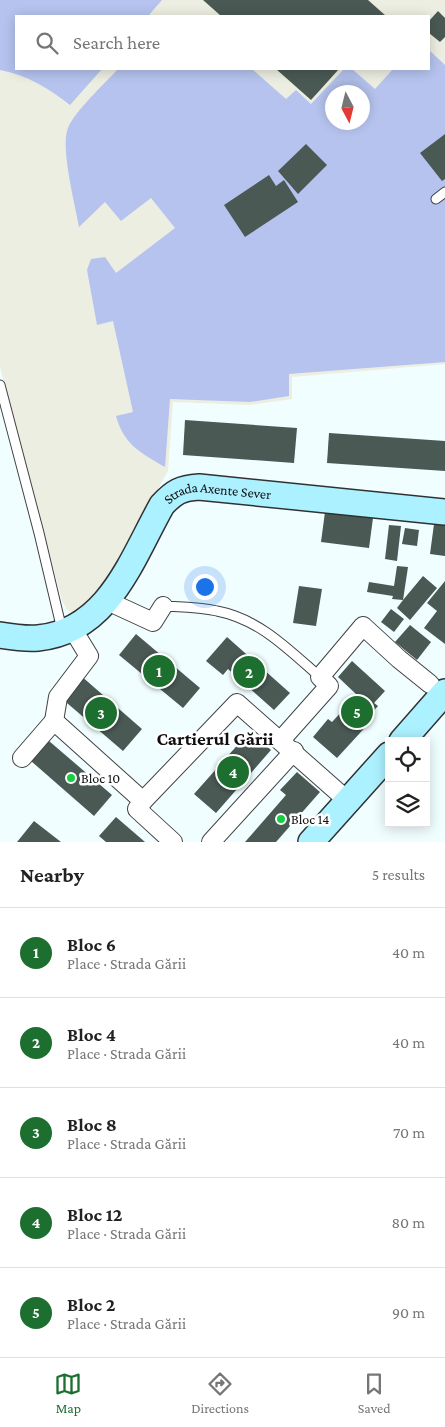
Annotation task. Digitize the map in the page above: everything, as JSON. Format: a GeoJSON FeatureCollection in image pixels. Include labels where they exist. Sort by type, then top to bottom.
{"type":"FeatureCollection","features":[{"type":"Feature","properties":{"kind":"main road","name":"Strada Axente Sever"},"geometry":{"type":"LineString","coordinates":[[0,635],[36,638],[70,636],[79,625],[104,605],[117,588],[162,505],[172,495],[185,488],[198,487],[445,512]]}},
{"type":"Feature","properties":{"kind":"main road"},"geometry":{"type":"LineString","coordinates":[[405,737],[438,688]]}},
{"type":"Feature","properties":{"kind":"main road"},"geometry":{"type":"LineString","coordinates":[[312,842],[385,759]]}},
{"type":"Feature","properties":{"kind":"street"},"geometry":{"type":"LineString","coordinates":[[116,605],[153,622],[163,606]]}},
{"type":"Feature","properties":{"kind":"street"},"geometry":{"type":"LineString","coordinates":[[211,842],[287,746],[329,686],[320,676],[363,626],[399,659],[438,688]]}},
{"type":"Feature","properties":{"kind":"street"},"geometry":{"type":"LineString","coordinates":[[22,758],[54,721],[58,696],[89,656],[70,636]]}},
{"type":"Feature","properties":{"kind":"street"},"geometry":{"type":"LineString","coordinates":[[173,842],[137,809],[237,703],[348,800]]}},
{"type":"Feature","properties":{"kind":"street"},"geometry":{"type":"LineString","coordinates":[[54,721],[143,801]]}},
{"type":"Feature","properties":{"kind":"lane"},"geometry":{"type":"LineString","coordinates":[[436,199],[445,192]]}},
{"type":"Feature","properties":{"kind":"lane"},"geometry":{"type":"LineString","coordinates":[[0,385],[34,514],[70,636]]}},
{"type":"Feature","properties":{"kind":"lane"},"geometry":{"type":"LineString","coordinates":[[163,606],[217,611],[248,621],[272,635],[320,676]]}},
{"type":"Feature","properties":{"kind":"shaded area"},"geometry":{"type":"Polygon","coordinates":[[[0,0],[445,0],[445,364],[292,377],[292,399],[250,405],[173,402],[168,471],[105,583],[83,607],[74,612],[68,611],[62,601],[0,367],[0,0]]]}},
{"type":"Feature","properties":{"kind":"shaded area"},"geometry":{"type":"Polygon","coordinates":[[[0,0],[162,0],[149,15],[15,15],[15,70],[101,70],[70,105],[37,83],[19,75],[0,70],[0,0]]]}},
{"type":"Feature","properties":{"kind":"shaded area"},"geometry":{"type":"Polygon","coordinates":[[[430,51],[445,65],[445,362],[289,374],[289,396],[250,402],[170,399],[165,467],[134,447],[119,426],[116,416],[133,412],[113,321],[97,325],[87,270],[91,259],[105,257],[116,273],[175,228],[151,198],[121,221],[105,202],[79,227],[67,162],[66,137],[71,121],[117,70],[253,70],[286,99],[296,90],[311,104],[325,89],[325,130],[370,130],[370,85],[329,85],[343,70],[353,70],[375,89],[392,70],[430,70],[430,51]]]}},
{"type":"Feature","properties":{"kind":"building"},"geometry":{"type":"Polygon","coordinates":[[[203,0],[368,0],[385,15],[220,15],[203,0]]]}},
{"type":"Feature","properties":{"kind":"building"},"geometry":{"type":"Polygon","coordinates":[[[438,11],[445,18],[445,37],[440,42],[430,34],[430,20],[438,11]]]}},
{"type":"Feature","properties":{"kind":"building"},"geometry":{"type":"Polygon","coordinates":[[[277,70],[338,70],[311,100],[277,70]]]}},
{"type":"Feature","properties":{"kind":"building"},"geometry":{"type":"Polygon","coordinates":[[[445,134],[445,179],[442,181],[420,153],[445,134]]]}},
{"type":"Feature","properties":{"kind":"building"},"geometry":{"type":"Polygon","coordinates":[[[306,144],[327,165],[298,194],[278,171],[306,144]]]}},
{"type":"Feature","properties":{"kind":"building"},"geometry":{"type":"Polygon","coordinates":[[[269,175],[276,186],[284,180],[298,202],[245,237],[224,205],[269,175]]]}},
{"type":"Feature","properties":{"kind":"building"},"geometry":{"type":"Polygon","coordinates":[[[185,420],[297,428],[294,463],[183,455],[185,420]]]}},
{"type":"Feature","properties":{"kind":"building"},"geometry":{"type":"Polygon","coordinates":[[[329,433],[445,441],[445,471],[327,463],[329,433]]]}},
{"type":"Feature","properties":{"kind":"building"},"geometry":{"type":"Polygon","coordinates":[[[325,512],[373,518],[369,548],[321,542],[325,512]]]}},
{"type":"Feature","properties":{"kind":"building"},"geometry":{"type":"Polygon","coordinates":[[[434,524],[445,525],[445,556],[430,554],[434,524]]]}},
{"type":"Feature","properties":{"kind":"building"},"geometry":{"type":"Polygon","coordinates":[[[389,525],[401,526],[397,561],[385,559],[389,525]]]}},
{"type":"Feature","properties":{"kind":"building"},"geometry":{"type":"Polygon","coordinates":[[[405,528],[419,530],[417,546],[402,544],[405,528]]]}},
{"type":"Feature","properties":{"kind":"building"},"geometry":{"type":"Polygon","coordinates":[[[397,566],[408,567],[403,600],[392,599],[393,596],[367,592],[369,582],[394,586],[397,566]]]}},
{"type":"Feature","properties":{"kind":"building"},"geometry":{"type":"Polygon","coordinates":[[[423,576],[437,588],[410,620],[397,608],[423,576]]]}},
{"type":"Feature","properties":{"kind":"building"},"geometry":{"type":"Polygon","coordinates":[[[445,581],[445,644],[424,628],[437,611],[427,603],[445,581]]]}},
{"type":"Feature","properties":{"kind":"building"},"geometry":{"type":"Polygon","coordinates":[[[299,586],[322,589],[316,626],[293,623],[299,586]]]}},
{"type":"Feature","properties":{"kind":"building"},"geometry":{"type":"Polygon","coordinates":[[[391,609],[404,619],[394,632],[381,622],[391,609]]]}},
{"type":"Feature","properties":{"kind":"building"},"geometry":{"type":"Polygon","coordinates":[[[410,625],[431,642],[417,660],[395,642],[410,625]]]}},
{"type":"Feature","properties":{"kind":"building"},"geometry":{"type":"Polygon","coordinates":[[[136,634],[200,688],[183,708],[119,655],[136,634]]]}},
{"type":"Feature","properties":{"kind":"building"},"geometry":{"type":"Polygon","coordinates":[[[227,637],[290,693],[274,710],[228,669],[223,675],[206,661],[227,637]]]}},
{"type":"Feature","properties":{"kind":"building"},"geometry":{"type":"Polygon","coordinates":[[[352,661],[385,691],[374,703],[378,706],[367,718],[371,721],[337,758],[313,737],[328,719],[332,722],[357,695],[338,677],[352,661]]]}},
{"type":"Feature","properties":{"kind":"building"},"geometry":{"type":"Polygon","coordinates":[[[80,675],[142,729],[123,751],[60,697],[80,675]]]}},
{"type":"Feature","properties":{"kind":"building"},"geometry":{"type":"Polygon","coordinates":[[[250,731],[271,750],[216,813],[194,794],[250,731]]]}},
{"type":"Feature","properties":{"kind":"building","name":"Bloc 10"},"geometry":{"type":"Polygon","coordinates":[[[49,741],[112,795],[94,816],[31,761],[49,741]]]}},
{"type":"Feature","properties":{"kind":"building","name":"Bloc 14"},"geometry":{"type":"Polygon","coordinates":[[[297,772],[320,792],[276,842],[245,842],[286,795],[280,790],[297,772]]]}},
{"type":"Feature","properties":{"kind":"building"},"geometry":{"type":"Polygon","coordinates":[[[116,817],[145,842],[106,842],[99,836],[116,817]]]}},
{"type":"Feature","properties":{"kind":"building"},"geometry":{"type":"Polygon","coordinates":[[[34,821],[61,842],[17,842],[34,821]]]}},
{"type":"Feature","properties":{"kind":"place","name":"Bloc 6"},"geometry":{"type":"Point","coordinates":[159,671]}},
{"type":"Feature","properties":{"kind":"place","name":"Bloc 4"},"geometry":{"type":"Point","coordinates":[249,672]}},
{"type":"Feature","properties":{"kind":"place","name":"Bloc 2"},"geometry":{"type":"Point","coordinates":[357,712]}},
{"type":"Feature","properties":{"kind":"place","name":"Bloc 8"},"geometry":{"type":"Point","coordinates":[101,713]}},
{"type":"Feature","properties":{"kind":"place","name":"Bloc 12"},"geometry":{"type":"Point","coordinates":[233,772]}},
{"type":"Feature","properties":{"kind":"place","name":"Bloc 10"},"geometry":{"type":"Point","coordinates":[71,778]}},
{"type":"Feature","properties":{"kind":"place","name":"Bloc 14"},"geometry":{"type":"Point","coordinates":[281,819]}},
{"type":"Feature","properties":{"kind":"district","name":"Cartierul Gării"},"geometry":{"type":"Point","coordinates":[215,738]}}]}
